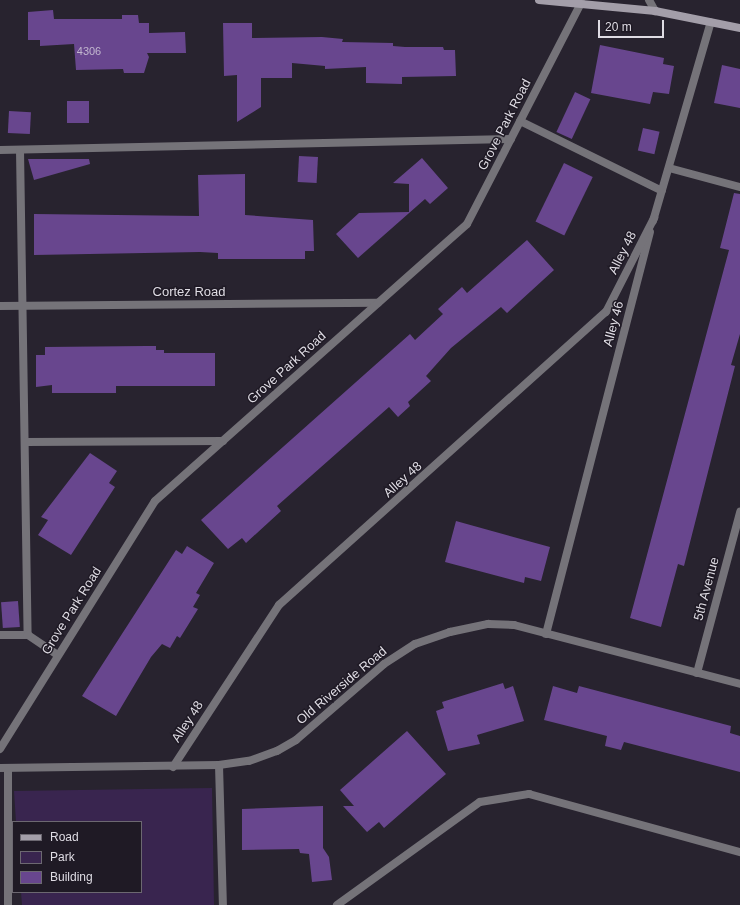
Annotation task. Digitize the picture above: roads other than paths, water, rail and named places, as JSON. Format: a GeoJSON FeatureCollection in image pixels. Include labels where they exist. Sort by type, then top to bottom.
{"type":"FeatureCollection","features":[{"type":"Feature","properties":{"kind":"main road"},"geometry":{"type":"LineString","coordinates":[[539,0],[655,11],[740,28]]}},
{"type":"Feature","properties":{"kind":"street"},"geometry":{"type":"LineString","coordinates":[[649,0],[655,11]]}},
{"type":"Feature","properties":{"kind":"street","name":"Grove Park Road"},"geometry":{"type":"LineString","coordinates":[[0,749],[154,501],[224,441],[467,224],[581,3]]}},
{"type":"Feature","properties":{"kind":"street","name":"Alley 46"},"geometry":{"type":"LineString","coordinates":[[546,634],[654,218],[711,22]]}},
{"type":"Feature","properties":{"kind":"street"},"geometry":{"type":"LineString","coordinates":[[520,121],[662,191]]}},
{"type":"Feature","properties":{"kind":"street"},"geometry":{"type":"LineString","coordinates":[[0,150],[511,139]]}},
{"type":"Feature","properties":{"kind":"street"},"geometry":{"type":"LineString","coordinates":[[20,150],[28,635]]}},
{"type":"Feature","properties":{"kind":"street"},"geometry":{"type":"LineString","coordinates":[[669,168],[740,187]]}},
{"type":"Feature","properties":{"kind":"street","name":"Alley 48"},"geometry":{"type":"LineString","coordinates":[[173,767],[280,605],[606,312],[654,218]]}},
{"type":"Feature","properties":{"kind":"street","name":"Cortez Road"},"geometry":{"type":"LineString","coordinates":[[0,306],[378,303]]}},
{"type":"Feature","properties":{"kind":"street"},"geometry":{"type":"LineString","coordinates":[[25,442],[224,441]]}},
{"type":"Feature","properties":{"kind":"street","name":"5th Avenue"},"geometry":{"type":"LineString","coordinates":[[697,673],[740,512]]}},
{"type":"Feature","properties":{"kind":"street","name":"Old Riverside Road"},"geometry":{"type":"LineString","coordinates":[[4,768],[173,767],[219,765],[277,751],[296,740],[384,664],[415,644],[450,632],[488,624],[514,625],[740,684]]}},
{"type":"Feature","properties":{"kind":"street"},"geometry":{"type":"LineString","coordinates":[[0,635],[28,635],[58,655]]}},
{"type":"Feature","properties":{"kind":"street"},"geometry":{"type":"LineString","coordinates":[[219,765],[223,905]]}},
{"type":"Feature","properties":{"kind":"street"},"geometry":{"type":"LineString","coordinates":[[4,768],[8,905]]}},
{"type":"Feature","properties":{"kind":"street"},"geometry":{"type":"LineString","coordinates":[[337,905],[480,802],[529,794],[740,852]]}}]}
